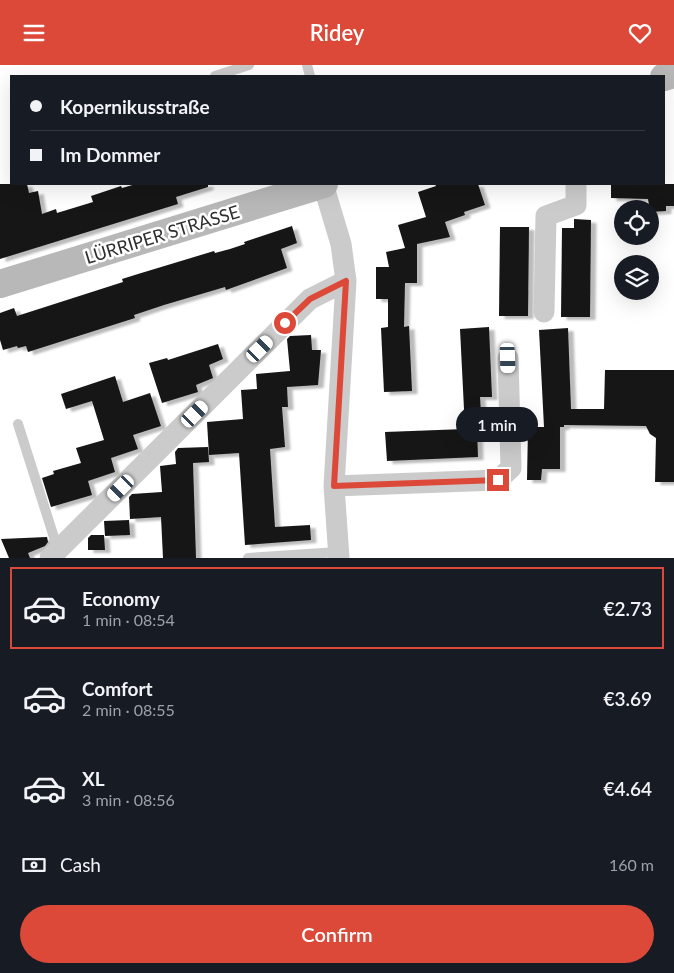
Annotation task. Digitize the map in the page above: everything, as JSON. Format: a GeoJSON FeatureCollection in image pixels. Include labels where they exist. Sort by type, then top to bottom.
{"type":"FeatureCollection","features":[{"type":"Feature","properties":{"kind":"street","name":"LÜRRIPER STRASSE"},"geometry":{"type":"LineString","coordinates":[[0,284],[320,185]]}},
{"type":"Feature","properties":{"kind":"street"},"geometry":{"type":"LineString","coordinates":[[323,185],[340,245],[346,281],[334,486],[338,555]]}},
{"type":"Feature","properties":{"kind":"street"},"geometry":{"type":"LineString","coordinates":[[544,312],[546,216],[576,205],[576,185]]}},
{"type":"Feature","properties":{"kind":"street"},"geometry":{"type":"LineString","coordinates":[[54,555],[310,299],[346,281]]}},
{"type":"Feature","properties":{"kind":"street"},"geometry":{"type":"LineString","coordinates":[[334,486],[498,480],[511,468],[508,358]]}},
{"type":"Feature","properties":{"kind":"lane"},"geometry":{"type":"LineString","coordinates":[[217,75],[248,65]]}},
{"type":"Feature","properties":{"kind":"lane"},"geometry":{"type":"LineString","coordinates":[[18,425],[54,555]]}},
{"type":"Feature","properties":{"kind":"lane"},"geometry":{"type":"LineString","coordinates":[[248,558],[338,555]]}},
{"type":"Feature","properties":{"kind":"building"},"geometry":{"type":"Polygon","coordinates":[[[0,184],[27,185],[29,193],[38,191],[42,214],[56,209],[57,213],[93,202],[91,196],[121,186],[122,188],[132,185],[208,185],[208,187],[176,197],[178,204],[0,259],[0,184]]]}},
{"type":"Feature","properties":{"kind":"building"},"geometry":{"type":"Polygon","coordinates":[[[674,184],[674,206],[666,206],[666,211],[659,211],[659,200],[611,198],[611,185],[674,184]]]}},
{"type":"Feature","properties":{"kind":"building"},"geometry":{"type":"Polygon","coordinates":[[[478,185],[485,205],[464,212],[465,215],[445,222],[450,237],[417,244],[417,283],[405,283],[404,327],[409,326],[412,391],[384,392],[381,328],[388,327],[388,299],[376,299],[376,267],[389,267],[386,252],[405,248],[398,225],[426,217],[418,192],[436,186],[478,185]]]}},
{"type":"Feature","properties":{"kind":"building"},"geometry":{"type":"Polygon","coordinates":[[[574,219],[591,220],[590,317],[561,317],[562,228],[574,228],[574,219]]]}},
{"type":"Feature","properties":{"kind":"building"},"geometry":{"type":"Polygon","coordinates":[[[292,226],[297,243],[281,249],[287,268],[226,290],[225,287],[164,305],[134,315],[135,318],[28,352],[26,346],[18,348],[17,346],[3,350],[0,340],[0,313],[14,308],[17,316],[123,282],[122,279],[214,251],[215,253],[230,249],[245,244],[244,242],[292,226]]]}},
{"type":"Feature","properties":{"kind":"building"},"geometry":{"type":"Polygon","coordinates":[[[500,227],[529,227],[528,316],[499,316],[500,227]]]}},
{"type":"Feature","properties":{"kind":"building"},"geometry":{"type":"Polygon","coordinates":[[[489,327],[492,397],[480,397],[482,429],[477,429],[478,457],[387,461],[385,432],[465,429],[460,329],[489,327]]]}},
{"type":"Feature","properties":{"kind":"building"},"geometry":{"type":"Polygon","coordinates":[[[568,328],[571,409],[604,409],[605,370],[674,370],[674,482],[655,482],[656,438],[650,434],[646,426],[564,425],[564,427],[560,427],[560,469],[542,469],[541,480],[527,480],[528,427],[544,427],[539,330],[568,328]]]}},
{"type":"Feature","properties":{"kind":"building"},"geometry":{"type":"Polygon","coordinates":[[[311,335],[312,350],[321,350],[318,385],[287,387],[288,407],[282,407],[285,447],[270,449],[275,527],[310,525],[311,540],[245,545],[239,453],[209,455],[207,422],[243,419],[241,390],[257,389],[256,374],[290,371],[287,339],[290,336],[311,335]]]}},
{"type":"Feature","properties":{"kind":"building"},"geometry":{"type":"Polygon","coordinates":[[[218,344],[223,359],[209,365],[213,378],[196,385],[198,392],[162,403],[149,363],[167,358],[168,360],[218,344]]]}},
{"type":"Feature","properties":{"kind":"building"},"geometry":{"type":"Polygon","coordinates":[[[115,376],[123,402],[150,393],[161,426],[133,435],[138,449],[111,458],[115,472],[88,481],[92,495],[51,507],[42,478],[54,474],[53,471],[81,463],[76,448],[104,440],[92,401],[66,409],[61,394],[115,376]]]}},
{"type":"Feature","properties":{"kind":"building"},"geometry":{"type":"Polygon","coordinates":[[[208,447],[209,462],[193,463],[196,558],[163,558],[161,517],[130,519],[129,497],[132,494],[162,492],[160,466],[176,464],[175,452],[178,448],[208,447]]]}},
{"type":"Feature","properties":{"kind":"building"},"geometry":{"type":"Polygon","coordinates":[[[129,520],[130,535],[105,536],[104,521],[129,520]]]}},
{"type":"Feature","properties":{"kind":"building"},"geometry":{"type":"Polygon","coordinates":[[[91,535],[104,535],[105,550],[88,550],[88,538],[91,535]]]}},
{"type":"Feature","properties":{"kind":"building"},"geometry":{"type":"Polygon","coordinates":[[[47,537],[48,542],[45,546],[28,553],[30,558],[9,558],[1,539],[47,537]]]}},
{"type":"Feature","properties":{"kind":"route"},"geometry":{"type":"LineString","coordinates":[[285,323],[310,299],[346,281],[334,486],[498,480]]}}]}
